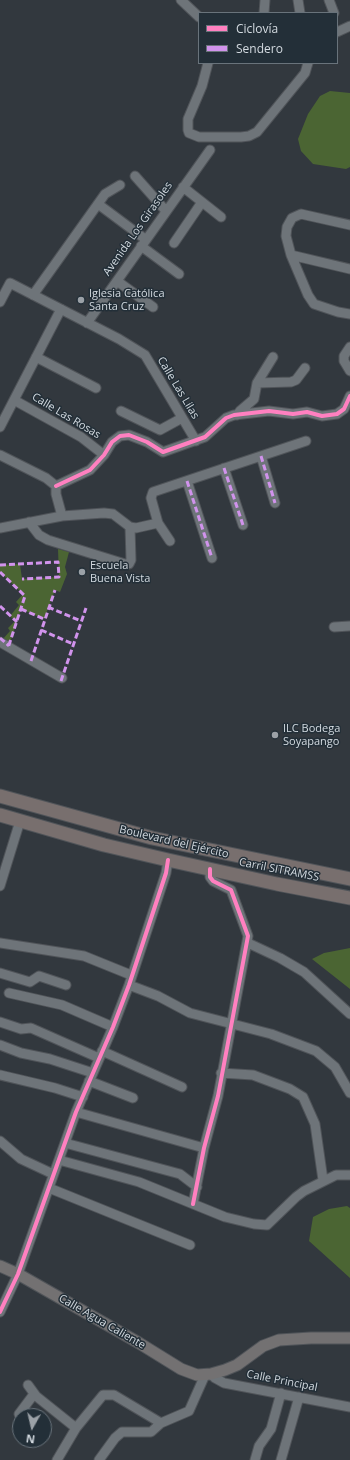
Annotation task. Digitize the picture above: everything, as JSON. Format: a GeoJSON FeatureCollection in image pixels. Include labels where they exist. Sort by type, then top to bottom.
{"type":"FeatureCollection","features":[{"type":"Feature","properties":{"kind":"highway","name":"Boulevard del Ejército"},"geometry":{"type":"LineString","coordinates":[[0,796],[152,838],[350,879]]}},
{"type":"Feature","properties":{"kind":"highway","name":"Boulevard del Ejército"},"geometry":{"type":"LineString","coordinates":[[0,815],[104,845],[350,898]]}},
{"type":"Feature","properties":{"kind":"main road","name":"Carril SITRAMSS"},"geometry":{"type":"LineString","coordinates":[[0,800],[167,846],[238,862],[350,883]]}},
{"type":"Feature","properties":{"kind":"main road","name":"Carril SITRAMSS"},"geometry":{"type":"LineString","coordinates":[[0,812],[157,854],[350,894]]}},
{"type":"Feature","properties":{"kind":"main road","name":"Calle Agua Caliente"},"geometry":{"type":"LineString","coordinates":[[0,1266],[18,1274],[139,1343],[181,1369],[190,1373],[208,1375]]}},
{"type":"Feature","properties":{"kind":"main road"},"geometry":{"type":"LineString","coordinates":[[208,1375],[232,1368],[263,1346],[279,1340],[350,1338]]}},
{"type":"Feature","properties":{"kind":"street"},"geometry":{"type":"LineString","coordinates":[[181,0],[198,16]]}},
{"type":"Feature","properties":{"kind":"street"},"geometry":{"type":"LineString","coordinates":[[264,12],[265,0]]}},
{"type":"Feature","properties":{"kind":"street"},"geometry":{"type":"LineString","coordinates":[[298,0],[300,12]]}},
{"type":"Feature","properties":{"kind":"street"},"geometry":{"type":"LineString","coordinates":[[329,0],[334,12]]}},
{"type":"Feature","properties":{"kind":"street"},"geometry":{"type":"LineString","coordinates":[[339,31],[350,26]]}},
{"type":"Feature","properties":{"kind":"street"},"geometry":{"type":"LineString","coordinates":[[208,64],[202,86],[188,119],[189,133],[199,137],[241,137],[249,136],[257,132],[305,73],[308,64]]}},
{"type":"Feature","properties":{"kind":"street","name":"Avenida Los Girasoles"},"geometry":{"type":"LineString","coordinates":[[87,323],[210,150]]}},
{"type":"Feature","properties":{"kind":"street"},"geometry":{"type":"LineString","coordinates":[[135,176],[166,211]]}},
{"type":"Feature","properties":{"kind":"street"},"geometry":{"type":"LineString","coordinates":[[33,295],[105,194],[120,185]]}},
{"type":"Feature","properties":{"kind":"street"},"geometry":{"type":"LineString","coordinates":[[183,187],[222,217]]}},
{"type":"Feature","properties":{"kind":"street"},"geometry":{"type":"LineString","coordinates":[[174,242],[202,202]]}},
{"type":"Feature","properties":{"kind":"street"},"geometry":{"type":"LineString","coordinates":[[98,204],[179,274]]}},
{"type":"Feature","properties":{"kind":"street"},"geometry":{"type":"LineString","coordinates":[[350,225],[301,214],[292,218],[286,236],[291,255],[308,295],[314,304],[326,309],[350,314]]}},
{"type":"Feature","properties":{"kind":"street"},"geometry":{"type":"LineString","coordinates":[[291,255],[350,269]]}},
{"type":"Feature","properties":{"kind":"street"},"geometry":{"type":"LineString","coordinates":[[117,281],[153,307]]}},
{"type":"Feature","properties":{"kind":"street","name":"Calle Las Lilas"},"geometry":{"type":"LineString","coordinates":[[1,298],[10,283],[145,355],[196,441]]}},
{"type":"Feature","properties":{"kind":"street"},"geometry":{"type":"LineString","coordinates":[[0,426],[61,310]]}},
{"type":"Feature","properties":{"kind":"street"},"geometry":{"type":"LineString","coordinates":[[350,347],[344,356],[344,362],[350,371]]}},
{"type":"Feature","properties":{"kind":"street"},"geometry":{"type":"LineString","coordinates":[[36,357],[96,388]]}},
{"type":"Feature","properties":{"kind":"street"},"geometry":{"type":"LineString","coordinates":[[238,415],[240,410],[254,399],[257,383],[273,357]]}},
{"type":"Feature","properties":{"kind":"street"},"geometry":{"type":"LineString","coordinates":[[257,383],[290,382],[296,380],[305,368]]}},
{"type":"Feature","properties":{"kind":"street"},"geometry":{"type":"LineString","coordinates":[[56,486],[90,470],[112,442],[120,436],[129,435],[147,442],[163,452],[205,437],[226,418],[269,411],[293,414],[307,412],[322,416],[337,414],[344,409],[350,396]]}},
{"type":"Feature","properties":{"kind":"street","name":"Calle Las Rosas"},"geometry":{"type":"LineString","coordinates":[[14,400],[81,437],[104,454]]}},
{"type":"Feature","properties":{"kind":"street"},"geometry":{"type":"LineString","coordinates":[[121,411],[160,430],[182,418]]}},
{"type":"Feature","properties":{"kind":"street"},"geometry":{"type":"LineString","coordinates":[[170,541],[158,522],[151,498],[152,492],[306,440]]}},
{"type":"Feature","properties":{"kind":"street"},"geometry":{"type":"LineString","coordinates":[[0,455],[46,478],[56,486]]}},
{"type":"Feature","properties":{"kind":"street"},"geometry":{"type":"LineString","coordinates":[[261,456],[275,503]]}},
{"type":"Feature","properties":{"kind":"street"},"geometry":{"type":"LineString","coordinates":[[224,468],[243,525]]}},
{"type":"Feature","properties":{"kind":"street"},"geometry":{"type":"LineString","coordinates":[[187,481],[212,558]]}},
{"type":"Feature","properties":{"kind":"street"},"geometry":{"type":"LineString","coordinates":[[56,486],[56,494],[62,516]]}},
{"type":"Feature","properties":{"kind":"street"},"geometry":{"type":"LineString","coordinates":[[0,528],[62,516],[104,513],[113,514],[130,527],[136,528],[158,522]]}},
{"type":"Feature","properties":{"kind":"street"},"geometry":{"type":"LineString","coordinates":[[29,522],[38,535],[48,540],[125,564],[129,564],[131,560],[130,527]]}},
{"type":"Feature","properties":{"kind":"street"},"geometry":{"type":"LineString","coordinates":[[334,627],[350,626]]}},
{"type":"Feature","properties":{"kind":"street"},"geometry":{"type":"LineString","coordinates":[[0,642],[62,678]]}},
{"type":"Feature","properties":{"kind":"street"},"geometry":{"type":"LineString","coordinates":[[0,886],[20,821]]}},
{"type":"Feature","properties":{"kind":"street"},"geometry":{"type":"LineString","coordinates":[[0,1312],[18,1274],[76,1112],[113,1027],[150,923],[166,873],[168,860]]}},
{"type":"Feature","properties":{"kind":"street"},"geometry":{"type":"LineString","coordinates":[[194,1204],[204,1148],[218,1096],[231,1022],[248,943],[248,936],[231,890],[213,881],[210,877],[210,869]]}},
{"type":"Feature","properties":{"kind":"street"},"geometry":{"type":"LineString","coordinates":[[248,943],[304,972],[350,1014]]}},
{"type":"Feature","properties":{"kind":"street"},"geometry":{"type":"LineString","coordinates":[[0,944],[84,956],[131,975]]}},
{"type":"Feature","properties":{"kind":"street"},"geometry":{"type":"LineString","coordinates":[[0,973],[30,982],[39,976],[66,985]]}},
{"type":"Feature","properties":{"kind":"street"},"geometry":{"type":"LineString","coordinates":[[128,985],[158,996],[190,1013],[231,1022],[282,1038],[316,1051],[335,1067],[350,1093]]}},
{"type":"Feature","properties":{"kind":"street"},"geometry":{"type":"LineString","coordinates":[[9,993],[62,1005],[113,1027]]}},
{"type":"Feature","properties":{"kind":"street"},"geometry":{"type":"LineString","coordinates":[[0,1022],[21,1029],[31,1028],[182,1087]]}},
{"type":"Feature","properties":{"kind":"street"},"geometry":{"type":"LineString","coordinates":[[0,1045],[21,1053],[50,1059],[133,1098]]}},
{"type":"Feature","properties":{"kind":"street"},"geometry":{"type":"LineString","coordinates":[[221,1073],[253,1076],[290,1089],[303,1097],[315,1124],[323,1180]]}},
{"type":"Feature","properties":{"kind":"street"},"geometry":{"type":"LineString","coordinates":[[0,1075],[50,1086],[83,1097]]}},
{"type":"Feature","properties":{"kind":"street"},"geometry":{"type":"LineString","coordinates":[[76,1112],[204,1148]]}},
{"type":"Feature","properties":{"kind":"street"},"geometry":{"type":"LineString","coordinates":[[0,1142],[21,1159],[53,1174]]}},
{"type":"Feature","properties":{"kind":"street"},"geometry":{"type":"LineString","coordinates":[[65,1143],[180,1174],[197,1187]]}},
{"type":"Feature","properties":{"kind":"street"},"geometry":{"type":"LineString","coordinates":[[59,1160],[139,1182],[225,1217],[254,1224],[267,1225],[296,1197],[323,1180],[336,1175],[350,1175]]}},
{"type":"Feature","properties":{"kind":"street"},"geometry":{"type":"LineString","coordinates":[[49,1188],[190,1245]]}},
{"type":"Feature","properties":{"kind":"street"},"geometry":{"type":"LineString","coordinates":[[99,1460],[115,1438],[122,1432],[151,1432],[161,1423],[189,1411],[208,1375]]}},
{"type":"Feature","properties":{"kind":"street","name":"Calle Principal"},"geometry":{"type":"LineString","coordinates":[[208,1375],[224,1383],[350,1407]]}},
{"type":"Feature","properties":{"kind":"street"},"geometry":{"type":"LineString","coordinates":[[28,1385],[34,1394],[76,1428]]}},
{"type":"Feature","properties":{"kind":"street"},"geometry":{"type":"LineString","coordinates":[[255,1460],[259,1446],[271,1429],[281,1393]]}},
{"type":"Feature","properties":{"kind":"street"},"geometry":{"type":"LineString","coordinates":[[24,1408],[34,1394]]}},
{"type":"Feature","properties":{"kind":"street"},"geometry":{"type":"LineString","coordinates":[[57,1460],[76,1428],[103,1395],[114,1395],[161,1423]]}},
{"type":"Feature","properties":{"kind":"street"},"geometry":{"type":"LineString","coordinates":[[281,1460],[299,1397]]}},
{"type":"Feature","properties":{"kind":"green space"},"geometry":{"type":"Polygon","coordinates":[[[330,91],[350,93],[350,167],[346,169],[313,164],[301,151],[298,139],[308,114],[320,96],[330,91]]]}},
{"type":"Feature","properties":{"kind":"green space"},"geometry":{"type":"Polygon","coordinates":[[[58,549],[69,552],[65,567],[67,574],[60,592],[55,590],[44,619],[21,609],[9,646],[2,640],[10,631],[8,628],[15,621],[10,616],[19,605],[16,602],[23,594],[0,572],[0,565],[20,564],[22,579],[59,577],[58,549]]]}},
{"type":"Feature","properties":{"kind":"green space"},"geometry":{"type":"Polygon","coordinates":[[[350,948],[350,989],[312,959],[324,953],[350,948]]]}},
{"type":"Feature","properties":{"kind":"green space"},"geometry":{"type":"Polygon","coordinates":[[[347,1206],[350,1208],[350,1278],[309,1241],[313,1217],[329,1209],[347,1206]]]}},
{"type":"Feature","properties":{"kind":"marked path"},"geometry":{"type":"LineString","coordinates":[[261,456],[275,503]]}},
{"type":"Feature","properties":{"kind":"marked path"},"geometry":{"type":"LineString","coordinates":[[224,468],[243,525]]}},
{"type":"Feature","properties":{"kind":"marked path"},"geometry":{"type":"LineString","coordinates":[[187,481],[212,558]]}},
{"type":"Feature","properties":{"kind":"marked path"},"geometry":{"type":"LineString","coordinates":[[0,565],[58,562],[59,577],[22,579]]}},
{"type":"Feature","properties":{"kind":"marked path"},"geometry":{"type":"LineString","coordinates":[[0,572],[25,596],[8,648]]}},
{"type":"Feature","properties":{"kind":"marked path"},"geometry":{"type":"LineString","coordinates":[[31,661],[55,590]]}},
{"type":"Feature","properties":{"kind":"marked path"},"geometry":{"type":"LineString","coordinates":[[0,606],[17,622]]}},
{"type":"Feature","properties":{"kind":"marked path"},"geometry":{"type":"LineString","coordinates":[[48,607],[81,621]]}},
{"type":"Feature","properties":{"kind":"marked path"},"geometry":{"type":"LineString","coordinates":[[61,681],[86,608]]}},
{"type":"Feature","properties":{"kind":"marked path"},"geometry":{"type":"LineString","coordinates":[[21,609],[44,619]]}},
{"type":"Feature","properties":{"kind":"marked path"},"geometry":{"type":"LineString","coordinates":[[41,630],[73,644]]}},
{"type":"Feature","properties":{"kind":"marked path"},"geometry":{"type":"LineString","coordinates":[[0,638],[9,646]]}},
{"type":"Feature","properties":{"kind":"cycle path"},"geometry":{"type":"LineString","coordinates":[[56,486],[90,470],[104,455],[112,442],[120,436],[129,435],[147,442],[163,452],[205,437],[226,418],[234,415],[269,411],[293,414],[307,412],[322,416],[337,414],[344,409],[350,396]]}},
{"type":"Feature","properties":{"kind":"cycle path"},"geometry":{"type":"LineString","coordinates":[[0,1312],[18,1274],[76,1112],[113,1027],[129,985],[166,873],[168,860]]}},
{"type":"Feature","properties":{"kind":"cycle path"},"geometry":{"type":"LineString","coordinates":[[193,1204],[204,1148],[218,1096],[248,936],[231,890],[213,881],[210,877],[210,869]]}},
{"type":"Feature","properties":{"kind":"place","name":"Iglesia Católica Santa Cruz"},"geometry":{"type":"Point","coordinates":[81,300]}},
{"type":"Feature","properties":{"kind":"place","name":"Escuela Buena Vista"},"geometry":{"type":"Point","coordinates":[82,572]}},
{"type":"Feature","properties":{"kind":"place","name":"ILC Bodega Soyapango"},"geometry":{"type":"Point","coordinates":[275,735]}}]}
